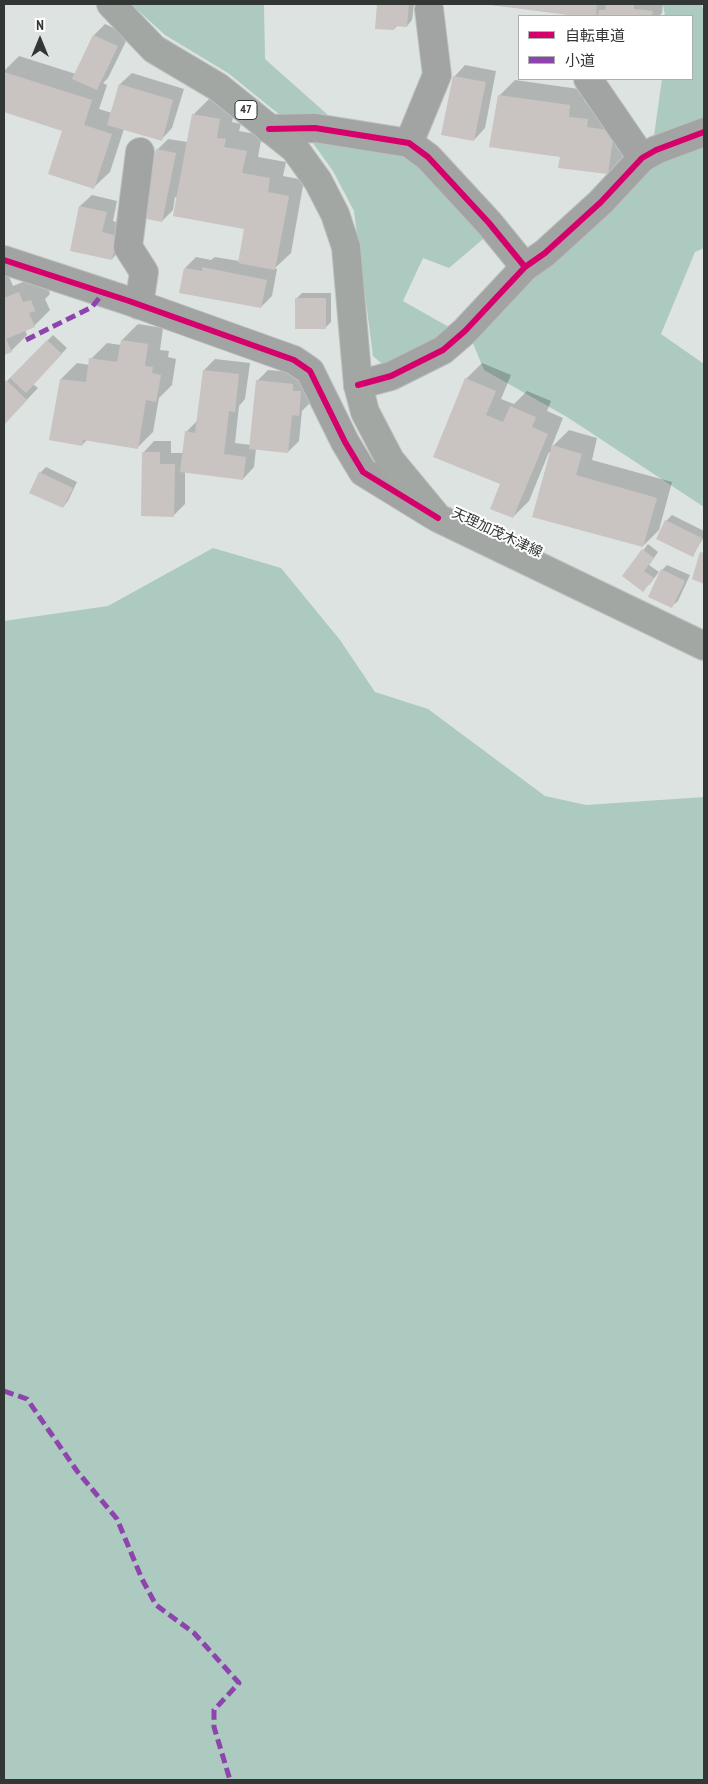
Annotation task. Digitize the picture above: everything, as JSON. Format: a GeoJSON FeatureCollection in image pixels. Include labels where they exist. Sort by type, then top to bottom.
{"type":"FeatureCollection","features":[{"type":"Feature","properties":{"kind":"main road","name":"天理加茂木津線"},"geometry":{"type":"LineString","coordinates":[[111,4],[154,49],[218,87],[295,149],[318,180],[335,214],[346,247],[358,385],[365,412],[390,460],[438,518],[704,646]]}},
{"type":"Feature","properties":{"kind":"street"},"geometry":{"type":"LineString","coordinates":[[409,143],[437,75],[429,9]]}},
{"type":"Feature","properties":{"kind":"street"},"geometry":{"type":"LineString","coordinates":[[589,80],[642,158]]}},
{"type":"Feature","properties":{"kind":"street"},"geometry":{"type":"LineString","coordinates":[[269,129],[314,128],[409,143],[428,157],[489,223],[525,267]]}},
{"type":"Feature","properties":{"kind":"street"},"geometry":{"type":"LineString","coordinates":[[358,385],[391,376],[443,350],[465,331],[525,267],[545,253],[601,202],[642,158],[656,150],[704,132]]}},
{"type":"Feature","properties":{"kind":"street"},"geometry":{"type":"LineString","coordinates":[[140,152],[128,247],[144,272],[140,305]]}},
{"type":"Feature","properties":{"kind":"street"},"geometry":{"type":"LineString","coordinates":[[4,260],[140,305],[294,360],[310,371],[345,442],[363,472],[438,518]]}},
{"type":"Feature","properties":{"kind":"green space"},"geometry":{"type":"Polygon","coordinates":[[[131,4],[264,5],[265,59],[338,124],[280,115],[228,73],[165,35],[131,4]]]}},
{"type":"Feature","properties":{"kind":"green space"},"geometry":{"type":"Polygon","coordinates":[[[663,4],[701,4],[704,11],[704,124],[653,143],[662,80],[693,80],[693,15],[665,15],[663,4]]]}},
{"type":"Feature","properties":{"kind":"green space"},"geometry":{"type":"Polygon","coordinates":[[[310,139],[406,149],[489,234],[449,268],[423,258],[403,301],[454,330],[388,369],[373,356],[354,211],[333,171],[310,139]]]}},
{"type":"Feature","properties":{"kind":"green space"},"geometry":{"type":"Polygon","coordinates":[[[704,139],[704,248],[695,252],[661,334],[704,364],[704,507],[567,417],[484,370],[470,336],[647,164],[704,139]]]}},
{"type":"Feature","properties":{"kind":"green space"},"geometry":{"type":"Polygon","coordinates":[[[213,548],[281,568],[340,640],[375,692],[428,709],[545,796],[586,805],[704,797],[704,1780],[4,1780],[4,621],[108,606],[213,548]]]}},
{"type":"Feature","properties":{"kind":"building"},"geometry":{"type":"Polygon","coordinates":[[[377,4],[409,4],[407,27],[395,26],[394,30],[375,29],[377,4]]]}},
{"type":"Feature","properties":{"kind":"building"},"geometry":{"type":"Polygon","coordinates":[[[483,4],[597,4],[596,15],[568,15],[483,4]]]}},
{"type":"Feature","properties":{"kind":"building"},"geometry":{"type":"Polygon","coordinates":[[[606,4],[634,4],[634,9],[653,11],[652,15],[598,15],[599,10],[605,10],[606,4]]]}},
{"type":"Feature","properties":{"kind":"building"},"geometry":{"type":"Polygon","coordinates":[[[93,35],[118,46],[97,90],[72,79],[93,35]]]}},
{"type":"Feature","properties":{"kind":"building"},"geometry":{"type":"Polygon","coordinates":[[[4,72],[92,100],[84,125],[112,134],[94,189],[48,174],[62,131],[4,112],[4,72]]]}},
{"type":"Feature","properties":{"kind":"building"},"geometry":{"type":"Polygon","coordinates":[[[453,76],[486,82],[474,141],[441,135],[453,76]]]}},
{"type":"Feature","properties":{"kind":"building"},"geometry":{"type":"Polygon","coordinates":[[[119,84],[173,100],[162,141],[107,125],[119,84]]]}},
{"type":"Feature","properties":{"kind":"building"},"geometry":{"type":"Polygon","coordinates":[[[498,95],[570,105],[569,117],[588,119],[587,127],[614,131],[608,174],[558,168],[560,157],[489,147],[498,95]]]}},
{"type":"Feature","properties":{"kind":"building"},"geometry":{"type":"Polygon","coordinates":[[[192,114],[220,119],[217,138],[226,139],[224,147],[247,151],[242,173],[270,178],[268,192],[289,196],[275,270],[238,263],[244,229],[173,216],[192,114]]]}},
{"type":"Feature","properties":{"kind":"building"},"geometry":{"type":"Polygon","coordinates":[[[156,149],[176,153],[162,222],[142,218],[156,149]]]}},
{"type":"Feature","properties":{"kind":"building"},"geometry":{"type":"Polygon","coordinates":[[[79,206],[107,212],[102,232],[117,236],[112,260],[70,251],[79,206]]]}},
{"type":"Feature","properties":{"kind":"building"},"geometry":{"type":"Polygon","coordinates":[[[202,267],[267,280],[261,308],[179,293],[184,268],[202,271],[202,267]]]}},
{"type":"Feature","properties":{"kind":"building"},"geometry":{"type":"Polygon","coordinates":[[[19,292],[23,302],[31,300],[35,311],[29,313],[35,327],[6,339],[12,352],[4,355],[4,298],[19,292]]]}},
{"type":"Feature","properties":{"kind":"building"},"geometry":{"type":"Polygon","coordinates":[[[295,298],[326,298],[326,329],[295,329],[295,298]]]}},
{"type":"Feature","properties":{"kind":"building"},"geometry":{"type":"Polygon","coordinates":[[[47,340],[62,354],[26,393],[10,378],[47,340]]]}},
{"type":"Feature","properties":{"kind":"building"},"geometry":{"type":"Polygon","coordinates":[[[121,340],[148,344],[145,366],[153,367],[152,373],[161,375],[156,402],[146,400],[138,449],[83,440],[82,446],[49,440],[60,379],[86,382],[89,358],[117,362],[121,340]]]}},
{"type":"Feature","properties":{"kind":"building"},"geometry":{"type":"Polygon","coordinates":[[[203,370],[239,374],[235,412],[229,411],[224,454],[246,457],[243,480],[180,472],[185,431],[195,433],[203,370]]]}},
{"type":"Feature","properties":{"kind":"building"},"geometry":{"type":"Polygon","coordinates":[[[465,378],[496,391],[486,415],[503,422],[510,406],[536,417],[532,427],[548,434],[513,518],[490,509],[500,484],[433,457],[465,378]]]}},
{"type":"Feature","properties":{"kind":"building"},"geometry":{"type":"Polygon","coordinates":[[[6,380],[27,400],[4,425],[4,382],[6,380]]]}},
{"type":"Feature","properties":{"kind":"building"},"geometry":{"type":"Polygon","coordinates":[[[256,380],[293,384],[293,391],[301,391],[299,416],[292,415],[288,453],[249,449],[256,380]]]}},
{"type":"Feature","properties":{"kind":"building"},"geometry":{"type":"Polygon","coordinates":[[[552,445],[582,454],[576,475],[657,498],[643,547],[532,517],[552,445]]]}},
{"type":"Feature","properties":{"kind":"building"},"geometry":{"type":"Polygon","coordinates":[[[142,452],[160,452],[160,464],[175,464],[174,517],[141,516],[142,452]]]}},
{"type":"Feature","properties":{"kind":"building"},"geometry":{"type":"Polygon","coordinates":[[[39,472],[73,488],[63,508],[29,493],[39,472]]]}},
{"type":"Feature","properties":{"kind":"building"},"geometry":{"type":"Polygon","coordinates":[[[665,520],[702,538],[693,557],[656,539],[665,520]]]}},
{"type":"Feature","properties":{"kind":"building"},"geometry":{"type":"Polygon","coordinates":[[[642,549],[654,558],[644,571],[654,578],[643,592],[622,576],[642,549]]]}},
{"type":"Feature","properties":{"kind":"building"},"geometry":{"type":"Polygon","coordinates":[[[700,552],[704,553],[704,584],[692,579],[700,552]]]}},
{"type":"Feature","properties":{"kind":"building"},"geometry":{"type":"Polygon","coordinates":[[[661,569],[685,581],[672,608],[648,597],[661,569]]]}},
{"type":"Feature","properties":{"kind":"marked path"},"geometry":{"type":"LineString","coordinates":[[26,340],[92,307],[104,292]]}},
{"type":"Feature","properties":{"kind":"marked path"},"geometry":{"type":"LineString","coordinates":[[4,1391],[27,1399],[77,1471],[117,1519],[142,1579],[156,1605],[194,1633],[239,1683],[214,1710],[214,1727],[230,1780]]}},
{"type":"Feature","properties":{"kind":"cycle path"},"geometry":{"type":"LineString","coordinates":[[269,129],[315,128],[409,143],[428,157],[489,223],[525,267]]}},
{"type":"Feature","properties":{"kind":"cycle path"},"geometry":{"type":"LineString","coordinates":[[358,385],[391,376],[443,350],[465,331],[525,267],[545,253],[601,202],[642,158],[656,150],[704,132]]}},
{"type":"Feature","properties":{"kind":"cycle path"},"geometry":{"type":"LineString","coordinates":[[4,260],[129,301],[294,360],[310,371],[345,442],[363,472],[438,518]]}}]}
